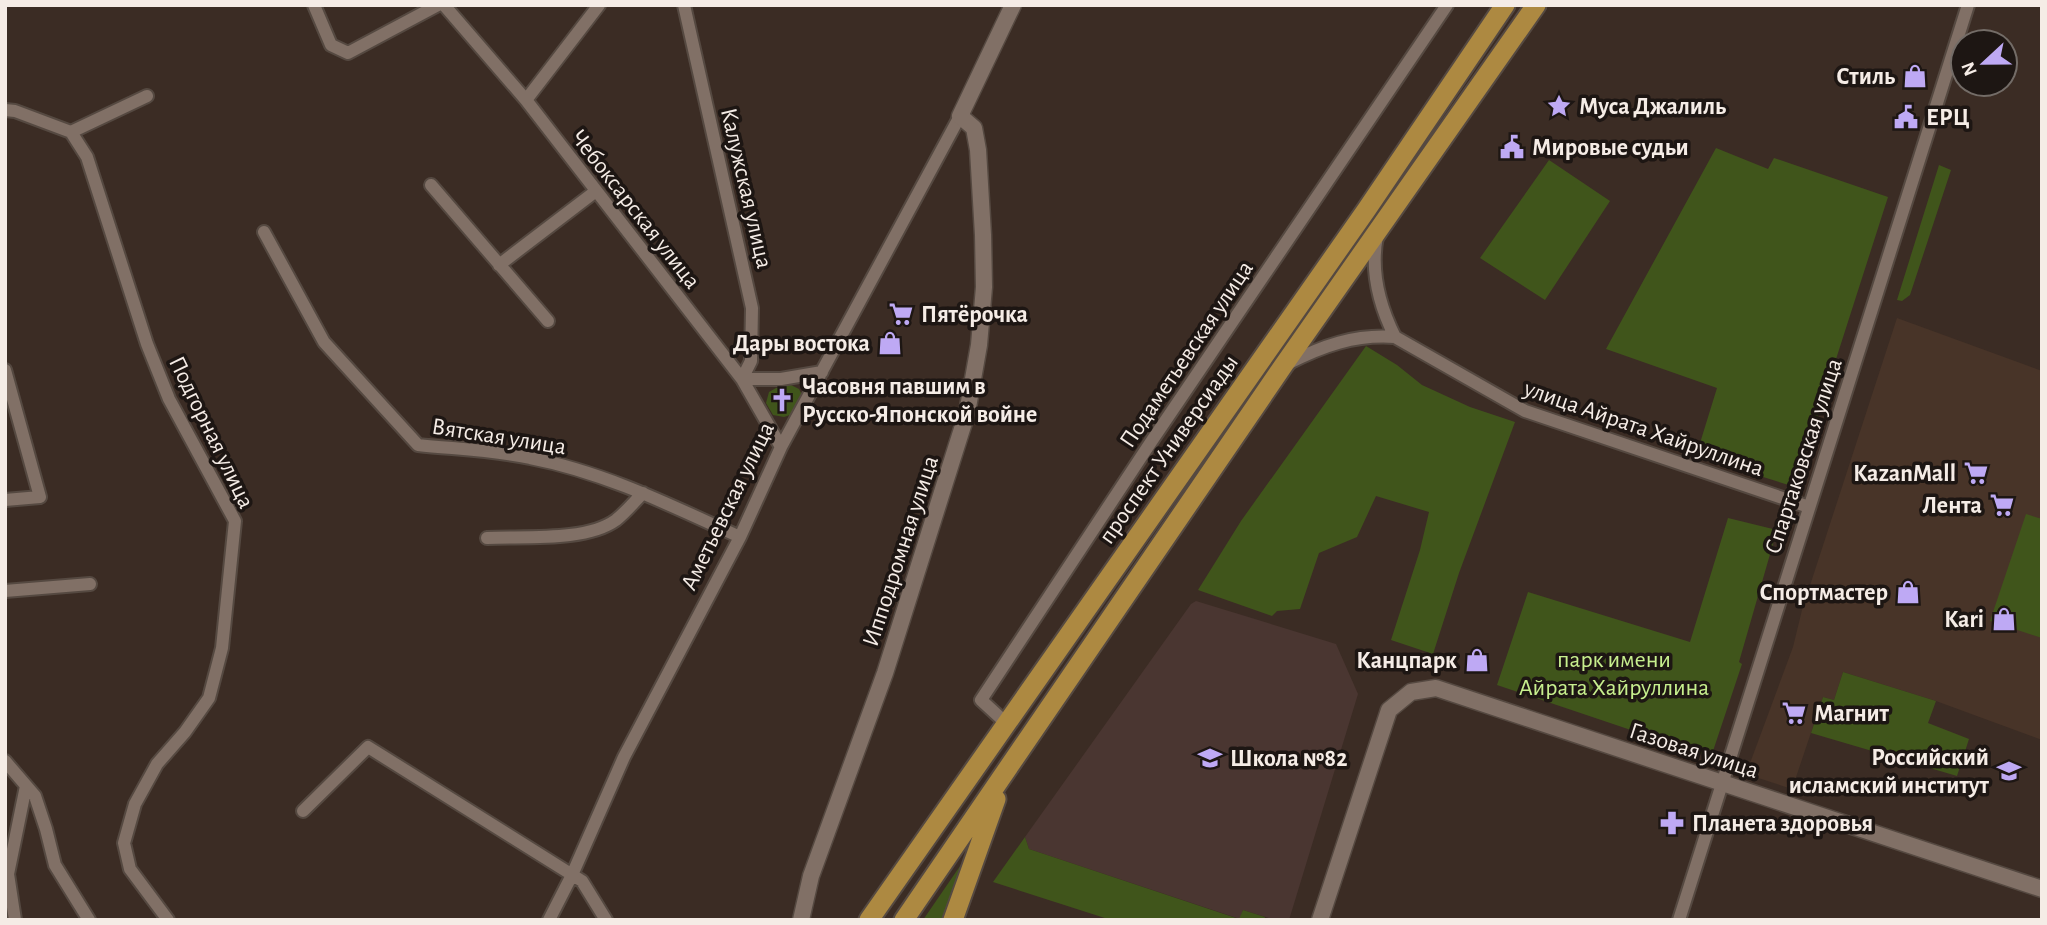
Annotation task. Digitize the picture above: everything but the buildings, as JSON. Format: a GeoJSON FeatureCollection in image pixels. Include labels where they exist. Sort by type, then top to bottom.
{"type":"FeatureCollection","features":[{"type":"Feature","properties":{"kind":"main road","name":"проспект Универсиады"},"geometry":{"type":"LineString","coordinates":[[869,920],[1367,209],[1505,5]]}},
{"type":"Feature","properties":{"kind":"main road","name":"проспект Универсиады"},"geometry":{"type":"LineString","coordinates":[[904,920],[1283,366],[1536,5]]}},
{"type":"Feature","properties":{"kind":"main road"},"geometry":{"type":"LineString","coordinates":[[953,920],[1004,775]]}},
{"type":"Feature","properties":{"kind":"street"},"geometry":{"type":"LineString","coordinates":[[314,5],[331,45],[348,53],[438,5]]}},
{"type":"Feature","properties":{"kind":"street","name":"Чебоксарская улица"},"geometry":{"type":"LineString","coordinates":[[444,5],[526,100],[742,379],[781,447]]}},
{"type":"Feature","properties":{"kind":"street"},"geometry":{"type":"LineString","coordinates":[[526,100],[599,5]]}},
{"type":"Feature","properties":{"kind":"street","name":"Калужская улица"},"geometry":{"type":"LineString","coordinates":[[684,5],[752,308],[751,361],[742,379]]}},
{"type":"Feature","properties":{"kind":"street","name":"Аметьевская улица"},"geometry":{"type":"LineString","coordinates":[[549,920],[624,757],[740,537],[781,447],[960,116],[1013,5]]}},
{"type":"Feature","properties":{"kind":"street","name":"Подаметьевская улица"},"geometry":{"type":"LineString","coordinates":[[1006,723],[981,700],[1151,442],[1447,5]]}},
{"type":"Feature","properties":{"kind":"street","name":"Спартаковская улица"},"geometry":{"type":"LineString","coordinates":[[1679,920],[1968,5]]}},
{"type":"Feature","properties":{"kind":"street"},"geometry":{"type":"LineString","coordinates":[[5,110],[15,111],[71,132],[147,96]]}},
{"type":"Feature","properties":{"kind":"street","name":"Ипподромная улица"},"geometry":{"type":"LineString","coordinates":[[801,920],[811,876],[885,673],[967,413],[979,345],[984,287],[978,150],[974,128],[960,116]]}},
{"type":"Feature","properties":{"kind":"street","name":"Подгорная улица"},"geometry":{"type":"LineString","coordinates":[[71,132],[86,157],[147,344],[169,399],[235,521],[222,648],[209,698],[185,732],[157,764],[135,804],[124,843],[130,869],[168,920]]}},
{"type":"Feature","properties":{"kind":"street"},"geometry":{"type":"LineString","coordinates":[[431,185],[548,321]]}},
{"type":"Feature","properties":{"kind":"street"},"geometry":{"type":"LineString","coordinates":[[499,265],[596,191]]}},
{"type":"Feature","properties":{"kind":"street","name":"Вятская улица"},"geometry":{"type":"LineString","coordinates":[[264,232],[324,342],[418,445],[529,457],[581,471],[643,493],[740,537]]}},
{"type":"Feature","properties":{"kind":"street"},"geometry":{"type":"LineString","coordinates":[[1283,366],[1340,341],[1376,335],[1395,337],[1381,305],[1377,287],[1374,250],[1377,234]]}},
{"type":"Feature","properties":{"kind":"street","name":"улица Айрата Хайруллина"},"geometry":{"type":"LineString","coordinates":[[1395,337],[1525,411],[1809,507]]}},
{"type":"Feature","properties":{"kind":"street"},"geometry":{"type":"LineString","coordinates":[[5,370],[40,497],[5,500]]}},
{"type":"Feature","properties":{"kind":"street"},"geometry":{"type":"LineString","coordinates":[[742,379],[780,379],[822,372]]}},
{"type":"Feature","properties":{"kind":"street"},"geometry":{"type":"LineString","coordinates":[[486,538],[577,534],[599,528],[615,521],[643,493]]}},
{"type":"Feature","properties":{"kind":"street"},"geometry":{"type":"LineString","coordinates":[[5,591],[90,584]]}},
{"type":"Feature","properties":{"kind":"street","name":"Газовая улица"},"geometry":{"type":"LineString","coordinates":[[1320,920],[1390,710],[1411,692],[1436,688],[2042,889]]}},
{"type":"Feature","properties":{"kind":"street"},"geometry":{"type":"LineString","coordinates":[[303,811],[368,747],[582,881],[606,920]]}},
{"type":"Feature","properties":{"kind":"street"},"geometry":{"type":"LineString","coordinates":[[5,761],[35,796],[55,865],[89,920]]}},
{"type":"Feature","properties":{"kind":"street"},"geometry":{"type":"LineString","coordinates":[[15,920],[8,874],[26,786]]}},
{"type":"Feature","properties":{"kind":"shaded area"},"geometry":{"type":"Polygon","coordinates":[[[1897,318],[2042,371],[2042,740],[1936,701],[1843,672],[1834,700],[1823,697],[1792,789],[1746,774],[1793,647],[1802,610],[1897,318]]]}},
{"type":"Feature","properties":{"kind":"shaded area","name":"Школа №82"},"geometry":{"type":"Polygon","coordinates":[[[1196,601],[1336,644],[1358,694],[1289,920],[1275,920],[1243,910],[1240,919],[1029,849],[1025,837],[1191,604],[1196,601]]]}},
{"type":"Feature","properties":{"kind":"green space"},"geometry":{"type":"Polygon","coordinates":[[[1716,148],[1768,169],[1774,158],[1888,197],[1795,487],[1696,456],[1717,388],[1606,349],[1716,148]]]}},
{"type":"Feature","properties":{"kind":"green space"},"geometry":{"type":"Polygon","coordinates":[[[1549,160],[1610,201],[1545,300],[1480,258],[1549,160]]]}},
{"type":"Feature","properties":{"kind":"green space"},"geometry":{"type":"Polygon","coordinates":[[[1939,165],[1951,170],[1910,295],[1902,301],[1897,300],[1939,165]]]}},
{"type":"Feature","properties":{"kind":"green space"},"geometry":{"type":"Polygon","coordinates":[[[1366,346],[1397,365],[1422,385],[1470,407],[1515,422],[1459,573],[1433,654],[1391,640],[1420,550],[1429,512],[1376,496],[1357,537],[1319,553],[1300,609],[1277,611],[1272,616],[1198,590],[1241,521],[1366,346]]]}},
{"type":"Feature","properties":{"kind":"green space"},"geometry":{"type":"Polygon","coordinates":[[[791,385],[799,389],[802,395],[793,414],[784,417],[773,415],[766,403],[769,392],[791,385]]]}},
{"type":"Feature","properties":{"kind":"green space"},"geometry":{"type":"Polygon","coordinates":[[[2026,514],[2042,519],[2042,638],[1990,621],[2026,514]]]}},
{"type":"Feature","properties":{"kind":"green space","name":"парк имени Айрата Хайруллина"},"geometry":{"type":"Polygon","coordinates":[[[1728,518],[1777,530],[1739,662],[1742,664],[1711,757],[1497,685],[1528,592],[1690,642],[1728,518]]]}},
{"type":"Feature","properties":{"kind":"green space"},"geometry":{"type":"Polygon","coordinates":[[[1843,672],[1936,701],[1928,723],[1969,739],[1957,776],[1811,733],[1823,697],[1834,700],[1843,672]]]}},
{"type":"Feature","properties":{"kind":"green space"},"geometry":{"type":"Polygon","coordinates":[[[1025,837],[1029,849],[1239,919],[1243,910],[1265,917],[1264,920],[1111,920],[993,882],[1025,837]]]}},
{"type":"Feature","properties":{"kind":"green space"},"geometry":{"type":"Polygon","coordinates":[[[969,853],[944,920],[923,920],[969,853]]]}},
{"type":"Feature","properties":{"kind":"place","name":"Стиль"},"geometry":{"type":"Point","coordinates":[1915,76]}},
{"type":"Feature","properties":{"kind":"place","name":"Муса Джалиль"},"geometry":{"type":"Point","coordinates":[1559,106]}},
{"type":"Feature","properties":{"kind":"place","name":"ЕРЦ"},"geometry":{"type":"Point","coordinates":[1906,117]}},
{"type":"Feature","properties":{"kind":"place","name":"Мировые судьи"},"geometry":{"type":"Point","coordinates":[1512,147]}},
{"type":"Feature","properties":{"kind":"place","name":"Пятёрочка"},"geometry":{"type":"Point","coordinates":[901,314]}},
{"type":"Feature","properties":{"kind":"place","name":"Дары востока"},"geometry":{"type":"Point","coordinates":[890,343]}},
{"type":"Feature","properties":{"kind":"place","name":"Часовня павшим в Русско-Японской войне"},"geometry":{"type":"Point","coordinates":[782,400]}},
{"type":"Feature","properties":{"kind":"place","name":"KazanMall"},"geometry":{"type":"Point","coordinates":[1976,473]}},
{"type":"Feature","properties":{"kind":"place","name":"Лента"},"geometry":{"type":"Point","coordinates":[2002,505]}},
{"type":"Feature","properties":{"kind":"place","name":"Спортмастер"},"geometry":{"type":"Point","coordinates":[1908,592]}},
{"type":"Feature","properties":{"kind":"place","name":"Kari"},"geometry":{"type":"Point","coordinates":[2004,619]}},
{"type":"Feature","properties":{"kind":"place","name":"Канцпарк"},"geometry":{"type":"Point","coordinates":[1477,660]}},
{"type":"Feature","properties":{"kind":"place","name":"Магнит"},"geometry":{"type":"Point","coordinates":[1794,713]}},
{"type":"Feature","properties":{"kind":"place","name":"Школа №82"},"geometry":{"type":"Point","coordinates":[1210,758]}},
{"type":"Feature","properties":{"kind":"place","name":"Российский исламский институт"},"geometry":{"type":"Point","coordinates":[2009,771]}},
{"type":"Feature","properties":{"kind":"place","name":"Планета здоровья"},"geometry":{"type":"Point","coordinates":[1672,823]}}]}
